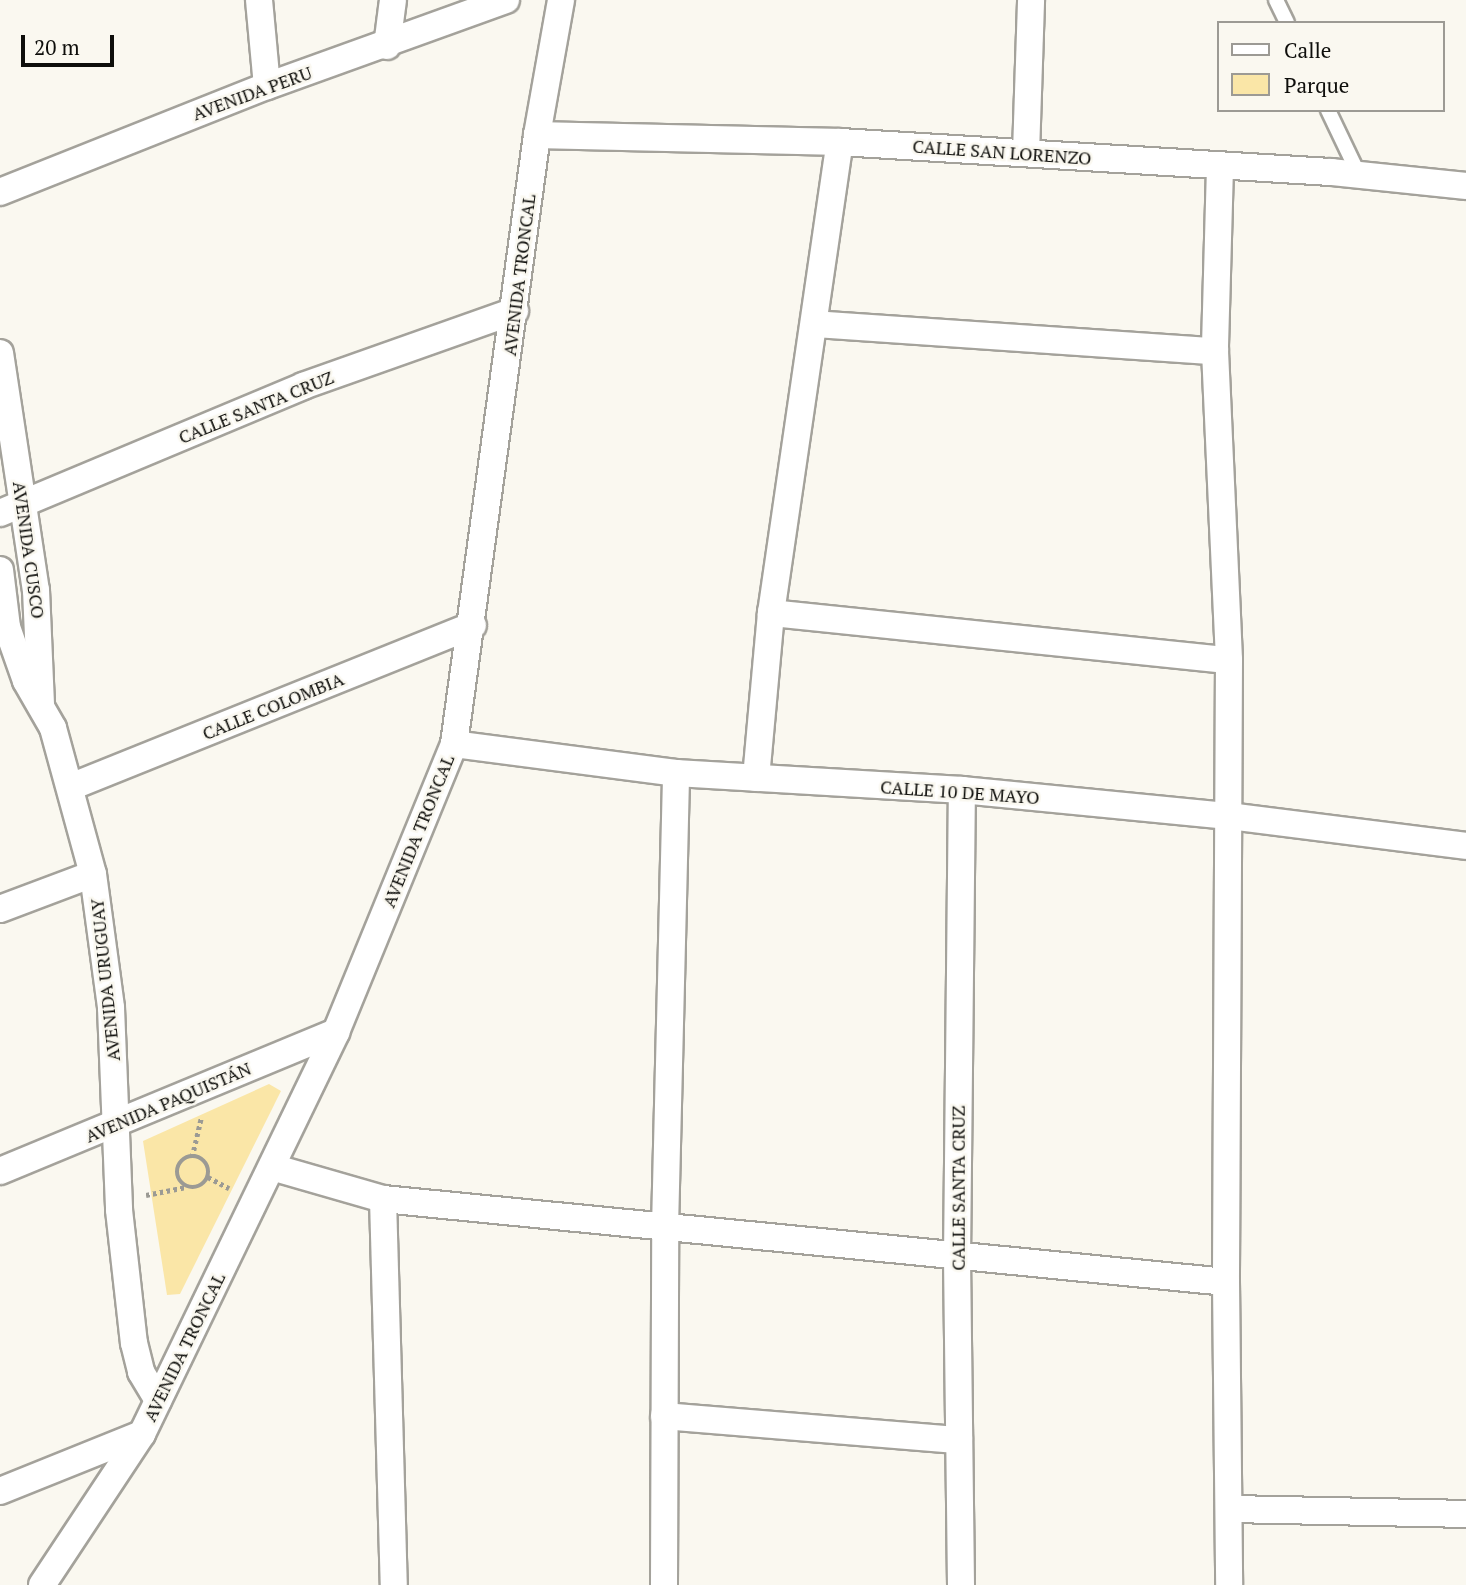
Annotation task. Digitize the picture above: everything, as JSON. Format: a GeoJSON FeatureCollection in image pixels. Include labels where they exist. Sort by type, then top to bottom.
{"type":"FeatureCollection","features":[{"type":"Feature","properties":{"kind":"street"},"geometry":{"type":"LineString","coordinates":[[259,0],[267,86]]}},
{"type":"Feature","properties":{"kind":"street"},"geometry":{"type":"LineString","coordinates":[[387,46],[393,0]]}},
{"type":"Feature","properties":{"kind":"street","name":"AVENIDA PERU"},"geometry":{"type":"LineString","coordinates":[[0,192],[267,86],[387,46],[506,0]]}},
{"type":"Feature","properties":{"kind":"street","name":"AVENIDA TRONCAL"},"geometry":{"type":"LineString","coordinates":[[42,1585],[142,1434],[336,1032],[454,744],[473,625],[537,135],[561,0]]}},
{"type":"Feature","properties":{"kind":"street"},"geometry":{"type":"LineString","coordinates":[[1026,153],[1031,0]]}},
{"type":"Feature","properties":{"kind":"street","name":"CALLE SAN LORENZO"},"geometry":{"type":"LineString","coordinates":[[537,135],[841,142],[1359,175],[1466,186]]}},
{"type":"Feature","properties":{"kind":"street"},"geometry":{"type":"LineString","coordinates":[[756,778],[771,613],[841,142]]}},
{"type":"Feature","properties":{"kind":"street"},"geometry":{"type":"LineString","coordinates":[[1220,167],[1215,351],[1229,660],[1226,1282],[1229,1585]]}},
{"type":"Feature","properties":{"kind":"street","name":"CALLE SANTA CRUZ"},"geometry":{"type":"LineString","coordinates":[[11,508],[303,386],[515,311]]}},
{"type":"Feature","properties":{"kind":"street"},"geometry":{"type":"LineString","coordinates":[[814,324],[1215,351]]}},
{"type":"Feature","properties":{"kind":"street","name":"AVENIDA CUSCO"},"geometry":{"type":"LineString","coordinates":[[0,353],[11,508],[36,590],[41,707]]}},
{"type":"Feature","properties":{"kind":"street","name":"AVENIDA URUGUAY"},"geometry":{"type":"LineString","coordinates":[[0,570],[4,628],[26,681],[53,727],[73,786],[93,874],[111,1008],[118,1122],[118,1201],[136,1358],[158,1400]]}},
{"type":"Feature","properties":{"kind":"street"},"geometry":{"type":"LineString","coordinates":[[771,613],[1229,660]]}},
{"type":"Feature","properties":{"kind":"street","name":"CALLE COLOMBIA"},"geometry":{"type":"LineString","coordinates":[[73,786],[473,625]]}},
{"type":"Feature","properties":{"kind":"street","name":"CALLE 10 DE MAYO"},"geometry":{"type":"LineString","coordinates":[[454,744],[676,773],[962,790],[1229,816],[1466,846]]}},
{"type":"Feature","properties":{"kind":"street"},"geometry":{"type":"LineString","coordinates":[[664,1585],[665,1227],[676,773]]}},
{"type":"Feature","properties":{"kind":"street","name":"CALLE SANTA CRUZ"},"geometry":{"type":"LineString","coordinates":[[961,1585],[957,1259],[962,790]]}},
{"type":"Feature","properties":{"kind":"street"},"geometry":{"type":"LineString","coordinates":[[0,909],[93,874]]}},
{"type":"Feature","properties":{"kind":"street","name":"AVENIDA PAQUISTÁN"},"geometry":{"type":"LineString","coordinates":[[0,1171],[336,1032]]}},
{"type":"Feature","properties":{"kind":"street"},"geometry":{"type":"LineString","coordinates":[[272,1167],[383,1199],[957,1259],[1226,1282]]}},
{"type":"Feature","properties":{"kind":"street"},"geometry":{"type":"LineString","coordinates":[[383,1199],[394,1585]]}},
{"type":"Feature","properties":{"kind":"street"},"geometry":{"type":"LineString","coordinates":[[664,1416],[959,1440]]}},
{"type":"Feature","properties":{"kind":"street"},"geometry":{"type":"LineString","coordinates":[[0,1492],[142,1434]]}},
{"type":"Feature","properties":{"kind":"street"},"geometry":{"type":"LineString","coordinates":[[1230,1509],[1466,1514]]}},
{"type":"Feature","properties":{"kind":"lane"},"geometry":{"type":"LineString","coordinates":[[1276,0],[1286,21]]}},
{"type":"Feature","properties":{"kind":"lane"},"geometry":{"type":"LineString","coordinates":[[1329,112],[1359,175]]}},
{"type":"Feature","properties":{"kind":"path"},"geometry":{"type":"LineString","coordinates":[[118,1201],[202,1186],[208,1177],[206,1163],[198,1157],[183,1160],[177,1170],[179,1180],[187,1187]]}},
{"type":"Feature","properties":{"kind":"green space"},"geometry":{"type":"Polygon","coordinates":[[[269,1084],[281,1091],[180,1294],[167,1295],[143,1141],[269,1084]]]}}]}
